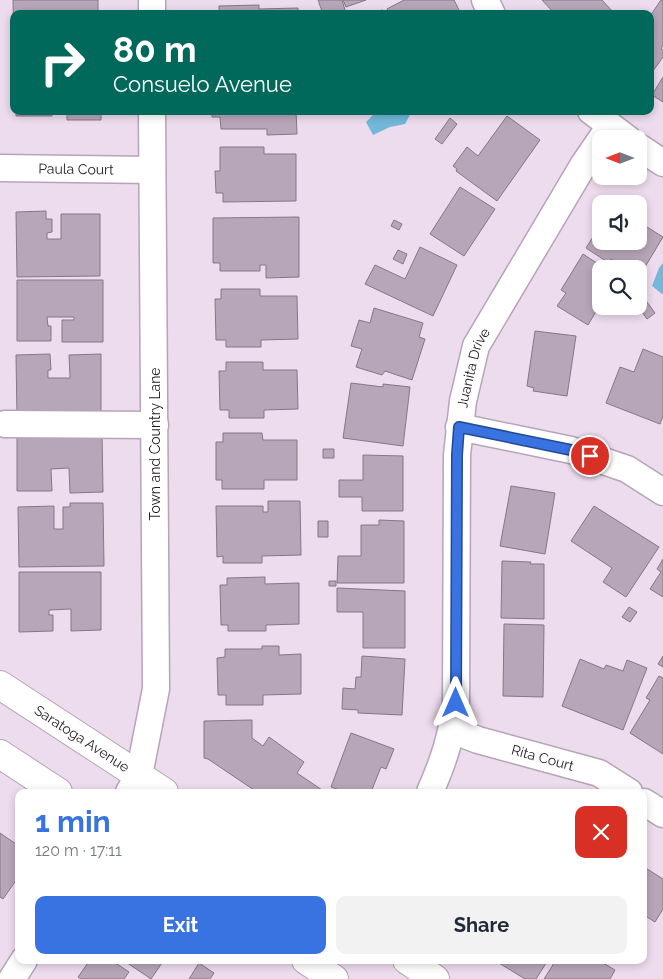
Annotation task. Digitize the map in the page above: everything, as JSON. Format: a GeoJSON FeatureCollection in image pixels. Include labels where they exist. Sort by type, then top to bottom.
{"type":"FeatureCollection","features":[{"type":"Feature","properties":{"kind":"main road","name":"Saratoga Avenue"},"geometry":{"type":"LineString","coordinates":[[0,685],[134,784],[153,789]]}},
{"type":"Feature","properties":{"kind":"main road"},"geometry":{"type":"LineString","coordinates":[[0,754],[53,789]]}},
{"type":"Feature","properties":{"kind":"main road"},"geometry":{"type":"LineString","coordinates":[[312,964],[334,979]]}},
{"type":"Feature","properties":{"kind":"main road"},"geometry":{"type":"LineString","coordinates":[[413,964],[435,979]]}},
{"type":"Feature","properties":{"kind":"street","name":"Town and Country Lane"},"geometry":{"type":"LineString","coordinates":[[134,784],[156,689],[152,115]]}},
{"type":"Feature","properties":{"kind":"street","name":"Juanita Drive"},"geometry":{"type":"LineString","coordinates":[[431,789],[444,761],[452,730],[456,703],[457,455],[463,401],[476,346],[584,164],[610,125]]}},
{"type":"Feature","properties":{"kind":"street"},"geometry":{"type":"LineString","coordinates":[[648,153],[663,163]]}},
{"type":"Feature","properties":{"kind":"street","name":"Paula Court"},"geometry":{"type":"LineString","coordinates":[[0,168],[152,170]]}},
{"type":"Feature","properties":{"kind":"street"},"geometry":{"type":"LineString","coordinates":[[5,424],[155,425]]}},
{"type":"Feature","properties":{"kind":"street"},"geometry":{"type":"LineString","coordinates":[[459,427],[571,450],[627,469],[663,492]]}},
{"type":"Feature","properties":{"kind":"street","name":"Rita Court"},"geometry":{"type":"LineString","coordinates":[[452,730],[478,740],[599,773],[624,789]]}},
{"type":"Feature","properties":{"kind":"street"},"geometry":{"type":"LineString","coordinates":[[647,804],[663,814]]}},
{"type":"Feature","properties":{"kind":"street"},"geometry":{"type":"LineString","coordinates":[[12,979],[21,964]]}},
{"type":"Feature","properties":{"kind":"water"},"geometry":{"type":"Polygon","coordinates":[[[373,115],[410,115],[405,124],[390,127],[373,135],[366,122],[373,115]]]}},
{"type":"Feature","properties":{"kind":"water"},"geometry":{"type":"Polygon","coordinates":[[[663,263],[663,293],[662,294],[652,286],[663,263]]]}},
{"type":"Feature","properties":{"kind":"building"},"geometry":{"type":"Polygon","coordinates":[[[13,0],[98,0],[98,10],[13,10],[13,0]]]}},
{"type":"Feature","properties":{"kind":"building"},"geometry":{"type":"Polygon","coordinates":[[[318,0],[342,0],[345,10],[322,10],[318,0]]]}},
{"type":"Feature","properties":{"kind":"building"},"geometry":{"type":"Polygon","coordinates":[[[343,0],[366,0],[346,7],[343,0]]]}},
{"type":"Feature","properties":{"kind":"building"},"geometry":{"type":"Polygon","coordinates":[[[404,0],[454,0],[459,10],[388,10],[404,0]]]}},
{"type":"Feature","properties":{"kind":"building"},"geometry":{"type":"Polygon","coordinates":[[[542,0],[602,0],[611,10],[551,10],[542,0]]]}},
{"type":"Feature","properties":{"kind":"building"},"geometry":{"type":"Polygon","coordinates":[[[663,0],[663,45],[661,49],[663,50],[663,57],[654,69],[654,10],[663,0]]]}},
{"type":"Feature","properties":{"kind":"building"},"geometry":{"type":"Polygon","coordinates":[[[259,5],[259,9],[298,8],[298,10],[219,10],[219,6],[259,5]]]}},
{"type":"Feature","properties":{"kind":"building"},"geometry":{"type":"Polygon","coordinates":[[[663,77],[663,102],[654,96],[654,92],[663,77]]]}},
{"type":"Feature","properties":{"kind":"building"},"geometry":{"type":"Polygon","coordinates":[[[16,115],[52,115],[52,116],[16,115]]]}},
{"type":"Feature","properties":{"kind":"building"},"geometry":{"type":"Polygon","coordinates":[[[67,115],[101,115],[101,120],[67,120],[67,115]]]}},
{"type":"Feature","properties":{"kind":"building"},"geometry":{"type":"Polygon","coordinates":[[[212,115],[296,115],[297,134],[267,135],[267,129],[221,129],[220,117],[212,117],[212,115]]]}},
{"type":"Feature","properties":{"kind":"building"},"geometry":{"type":"Polygon","coordinates":[[[507,116],[540,140],[497,201],[456,171],[457,169],[453,166],[467,147],[478,156],[507,116]]]}},
{"type":"Feature","properties":{"kind":"building"},"geometry":{"type":"Polygon","coordinates":[[[450,118],[457,124],[442,144],[435,139],[450,118]]]}},
{"type":"Feature","properties":{"kind":"building"},"geometry":{"type":"Polygon","coordinates":[[[220,147],[264,147],[264,154],[296,154],[296,201],[223,202],[223,193],[216,193],[215,171],[220,171],[220,147]]]}},
{"type":"Feature","properties":{"kind":"building"},"geometry":{"type":"Polygon","coordinates":[[[460,187],[495,209],[464,256],[430,234],[460,187]]]}},
{"type":"Feature","properties":{"kind":"building"},"geometry":{"type":"Polygon","coordinates":[[[46,211],[46,219],[52,219],[52,232],[47,233],[47,239],[61,239],[61,214],[100,214],[100,276],[17,277],[16,212],[46,211]]]}},
{"type":"Feature","properties":{"kind":"building"},"geometry":{"type":"Polygon","coordinates":[[[299,217],[299,277],[266,278],[266,265],[260,265],[260,271],[220,271],[220,263],[213,263],[213,218],[299,217]]]}},
{"type":"Feature","properties":{"kind":"building"},"geometry":{"type":"Polygon","coordinates":[[[394,220],[402,224],[399,230],[391,226],[394,220]]]}},
{"type":"Feature","properties":{"kind":"building"},"geometry":{"type":"Polygon","coordinates":[[[647,227],[663,237],[647,264],[647,260],[604,260],[586,248],[592,238],[592,250],[647,250],[647,227]]]}},
{"type":"Feature","properties":{"kind":"building"},"geometry":{"type":"Polygon","coordinates":[[[420,247],[457,265],[433,316],[365,284],[375,265],[405,279],[420,247]]]}},
{"type":"Feature","properties":{"kind":"building"},"geometry":{"type":"Polygon","coordinates":[[[398,250],[407,254],[403,264],[393,259],[398,250]]]}},
{"type":"Feature","properties":{"kind":"building"},"geometry":{"type":"Polygon","coordinates":[[[583,254],[592,260],[592,315],[594,315],[588,325],[557,306],[566,293],[561,290],[583,254]]]}},
{"type":"Feature","properties":{"kind":"building"},"geometry":{"type":"Polygon","coordinates":[[[17,280],[103,280],[103,342],[62,342],[62,320],[74,320],[74,317],[47,317],[48,326],[51,326],[51,341],[17,341],[17,280]]]}},
{"type":"Feature","properties":{"kind":"building"},"geometry":{"type":"Polygon","coordinates":[[[221,289],[260,289],[260,296],[297,296],[298,339],[261,340],[261,347],[226,347],[226,340],[216,340],[215,299],[221,299],[221,289]]]}},
{"type":"Feature","properties":{"kind":"building"},"geometry":{"type":"Polygon","coordinates":[[[647,302],[655,313],[647,319],[644,315],[647,315],[647,302]]]}},
{"type":"Feature","properties":{"kind":"building"},"geometry":{"type":"Polygon","coordinates":[[[374,308],[423,323],[419,337],[425,339],[412,380],[385,371],[382,375],[356,367],[362,349],[351,346],[359,320],[370,323],[374,308]]]}},
{"type":"Feature","properties":{"kind":"building"},"geometry":{"type":"Polygon","coordinates":[[[535,331],[576,336],[567,396],[533,391],[534,388],[527,386],[535,331]]]}},
{"type":"Feature","properties":{"kind":"building"},"geometry":{"type":"Polygon","coordinates":[[[643,349],[663,357],[663,416],[660,424],[606,403],[620,367],[634,372],[643,349]]]}},
{"type":"Feature","properties":{"kind":"building"},"geometry":{"type":"Polygon","coordinates":[[[50,354],[51,370],[48,370],[48,378],[70,378],[69,355],[101,354],[101,416],[17,417],[16,355],[50,354]]]}},
{"type":"Feature","properties":{"kind":"building"},"geometry":{"type":"Polygon","coordinates":[[[226,362],[263,362],[263,370],[297,370],[298,409],[264,410],[264,418],[229,418],[229,410],[220,410],[219,371],[226,371],[226,362]]]}},
{"type":"Feature","properties":{"kind":"building"},"geometry":{"type":"Polygon","coordinates":[[[351,383],[383,387],[383,384],[410,387],[403,446],[343,438],[351,383]]]}},
{"type":"Feature","properties":{"kind":"building"},"geometry":{"type":"Polygon","coordinates":[[[17,433],[102,433],[103,492],[70,493],[69,468],[51,469],[52,491],[17,491],[17,433]]]}},
{"type":"Feature","properties":{"kind":"building"},"geometry":{"type":"Polygon","coordinates":[[[223,433],[262,433],[263,440],[297,440],[297,480],[264,480],[264,489],[222,489],[222,480],[216,480],[216,442],[223,442],[223,433]]]}},
{"type":"Feature","properties":{"kind":"building"},"geometry":{"type":"Polygon","coordinates":[[[323,449],[334,449],[334,458],[323,458],[323,449]]]}},
{"type":"Feature","properties":{"kind":"building"},"geometry":{"type":"Polygon","coordinates":[[[363,455],[403,456],[403,511],[362,511],[362,497],[339,497],[339,480],[363,480],[363,455]]]}},
{"type":"Feature","properties":{"kind":"building"},"geometry":{"type":"Polygon","coordinates":[[[511,486],[555,493],[545,554],[500,546],[511,486]]]}},
{"type":"Feature","properties":{"kind":"building"},"geometry":{"type":"Polygon","coordinates":[[[268,501],[300,501],[301,555],[262,556],[262,563],[223,563],[223,556],[217,557],[216,506],[263,506],[263,512],[268,512],[268,501]]]}},
{"type":"Feature","properties":{"kind":"building"},"geometry":{"type":"Polygon","coordinates":[[[70,503],[103,503],[104,566],[19,567],[18,507],[54,506],[54,529],[63,529],[63,507],[70,507],[70,503]]]}},
{"type":"Feature","properties":{"kind":"building"},"geometry":{"type":"Polygon","coordinates":[[[594,506],[659,547],[626,597],[603,582],[612,568],[571,541],[594,506]]]}},
{"type":"Feature","properties":{"kind":"building"},"geometry":{"type":"Polygon","coordinates":[[[379,520],[404,521],[404,583],[337,583],[338,556],[361,556],[361,525],[379,525],[379,520]]]}},
{"type":"Feature","properties":{"kind":"building"},"geometry":{"type":"Polygon","coordinates":[[[318,521],[328,521],[328,537],[318,537],[318,521]]]}},
{"type":"Feature","properties":{"kind":"building"},"geometry":{"type":"Polygon","coordinates":[[[663,559],[663,597],[650,589],[661,572],[657,569],[663,559]]]}},
{"type":"Feature","properties":{"kind":"building"},"geometry":{"type":"Polygon","coordinates":[[[502,561],[544,564],[544,619],[501,618],[502,561]]]}},
{"type":"Feature","properties":{"kind":"building"},"geometry":{"type":"Polygon","coordinates":[[[19,572],[101,572],[101,630],[71,631],[71,609],[49,610],[49,615],[53,615],[53,631],[19,632],[19,572]]]}},
{"type":"Feature","properties":{"kind":"building"},"geometry":{"type":"Polygon","coordinates":[[[265,577],[265,584],[299,583],[299,624],[266,625],[266,631],[228,631],[228,625],[221,625],[220,585],[227,585],[227,578],[265,577]]]}},
{"type":"Feature","properties":{"kind":"building"},"geometry":{"type":"Polygon","coordinates":[[[329,581],[336,581],[336,586],[329,586],[329,581]]]}},
{"type":"Feature","properties":{"kind":"building"},"geometry":{"type":"Polygon","coordinates":[[[337,588],[405,591],[405,648],[363,648],[363,612],[337,612],[337,588]]]}},
{"type":"Feature","properties":{"kind":"building"},"geometry":{"type":"Polygon","coordinates":[[[629,607],[637,612],[630,622],[622,617],[629,607]]]}},
{"type":"Feature","properties":{"kind":"building"},"geometry":{"type":"Polygon","coordinates":[[[504,624],[544,625],[543,697],[503,696],[504,624]]]}},
{"type":"Feature","properties":{"kind":"building"},"geometry":{"type":"Polygon","coordinates":[[[262,646],[279,646],[279,655],[301,654],[301,694],[263,695],[263,705],[226,705],[226,695],[218,695],[217,658],[225,657],[225,649],[262,649],[262,646]]]}},
{"type":"Feature","properties":{"kind":"building"},"geometry":{"type":"Polygon","coordinates":[[[362,656],[405,659],[402,715],[358,713],[358,710],[342,709],[343,688],[355,689],[356,677],[361,677],[362,656]]]}},
{"type":"Feature","properties":{"kind":"building"},"geometry":{"type":"Polygon","coordinates":[[[663,656],[663,667],[658,664],[663,656]]]}},
{"type":"Feature","properties":{"kind":"building"},"geometry":{"type":"Polygon","coordinates":[[[580,659],[604,669],[606,665],[623,671],[627,660],[647,668],[623,730],[562,706],[580,659]]]}},
{"type":"Feature","properties":{"kind":"building"},"geometry":{"type":"Polygon","coordinates":[[[659,676],[663,678],[663,754],[630,733],[650,700],[646,698],[659,676]]]}},
{"type":"Feature","properties":{"kind":"building"},"geometry":{"type":"Polygon","coordinates":[[[252,720],[252,738],[263,746],[269,737],[304,762],[297,773],[321,789],[253,789],[204,758],[204,721],[252,720]]]}},
{"type":"Feature","properties":{"kind":"building"},"geometry":{"type":"Polygon","coordinates":[[[351,733],[394,749],[386,769],[381,767],[372,789],[337,789],[331,787],[351,733]]]}},
{"type":"Feature","properties":{"kind":"building"},"geometry":{"type":"Polygon","coordinates":[[[0,833],[15,843],[15,882],[3,899],[0,897],[0,833]]]}},
{"type":"Feature","properties":{"kind":"building"},"geometry":{"type":"Polygon","coordinates":[[[647,869],[663,879],[663,909],[655,922],[647,917],[647,869]]]}},
{"type":"Feature","properties":{"kind":"building"},"geometry":{"type":"Polygon","coordinates":[[[87,964],[117,964],[129,972],[124,979],[81,979],[78,977],[87,964]]]}},
{"type":"Feature","properties":{"kind":"building"},"geometry":{"type":"Polygon","coordinates":[[[129,964],[161,964],[151,979],[129,964]]]}},
{"type":"Feature","properties":{"kind":"building"},"geometry":{"type":"Polygon","coordinates":[[[198,964],[214,973],[210,979],[189,979],[198,964]]]}},
{"type":"Feature","properties":{"kind":"building"},"geometry":{"type":"Polygon","coordinates":[[[501,964],[545,964],[536,979],[525,979],[501,964]]]}},
{"type":"Feature","properties":{"kind":"building"},"geometry":{"type":"Polygon","coordinates":[[[553,964],[605,964],[615,970],[610,979],[544,979],[553,964]]]}},
{"type":"Feature","properties":{"kind":"route"},"geometry":{"type":"LineString","coordinates":[[456,703],[457,455],[459,427],[571,450],[590,456]]}}]}
